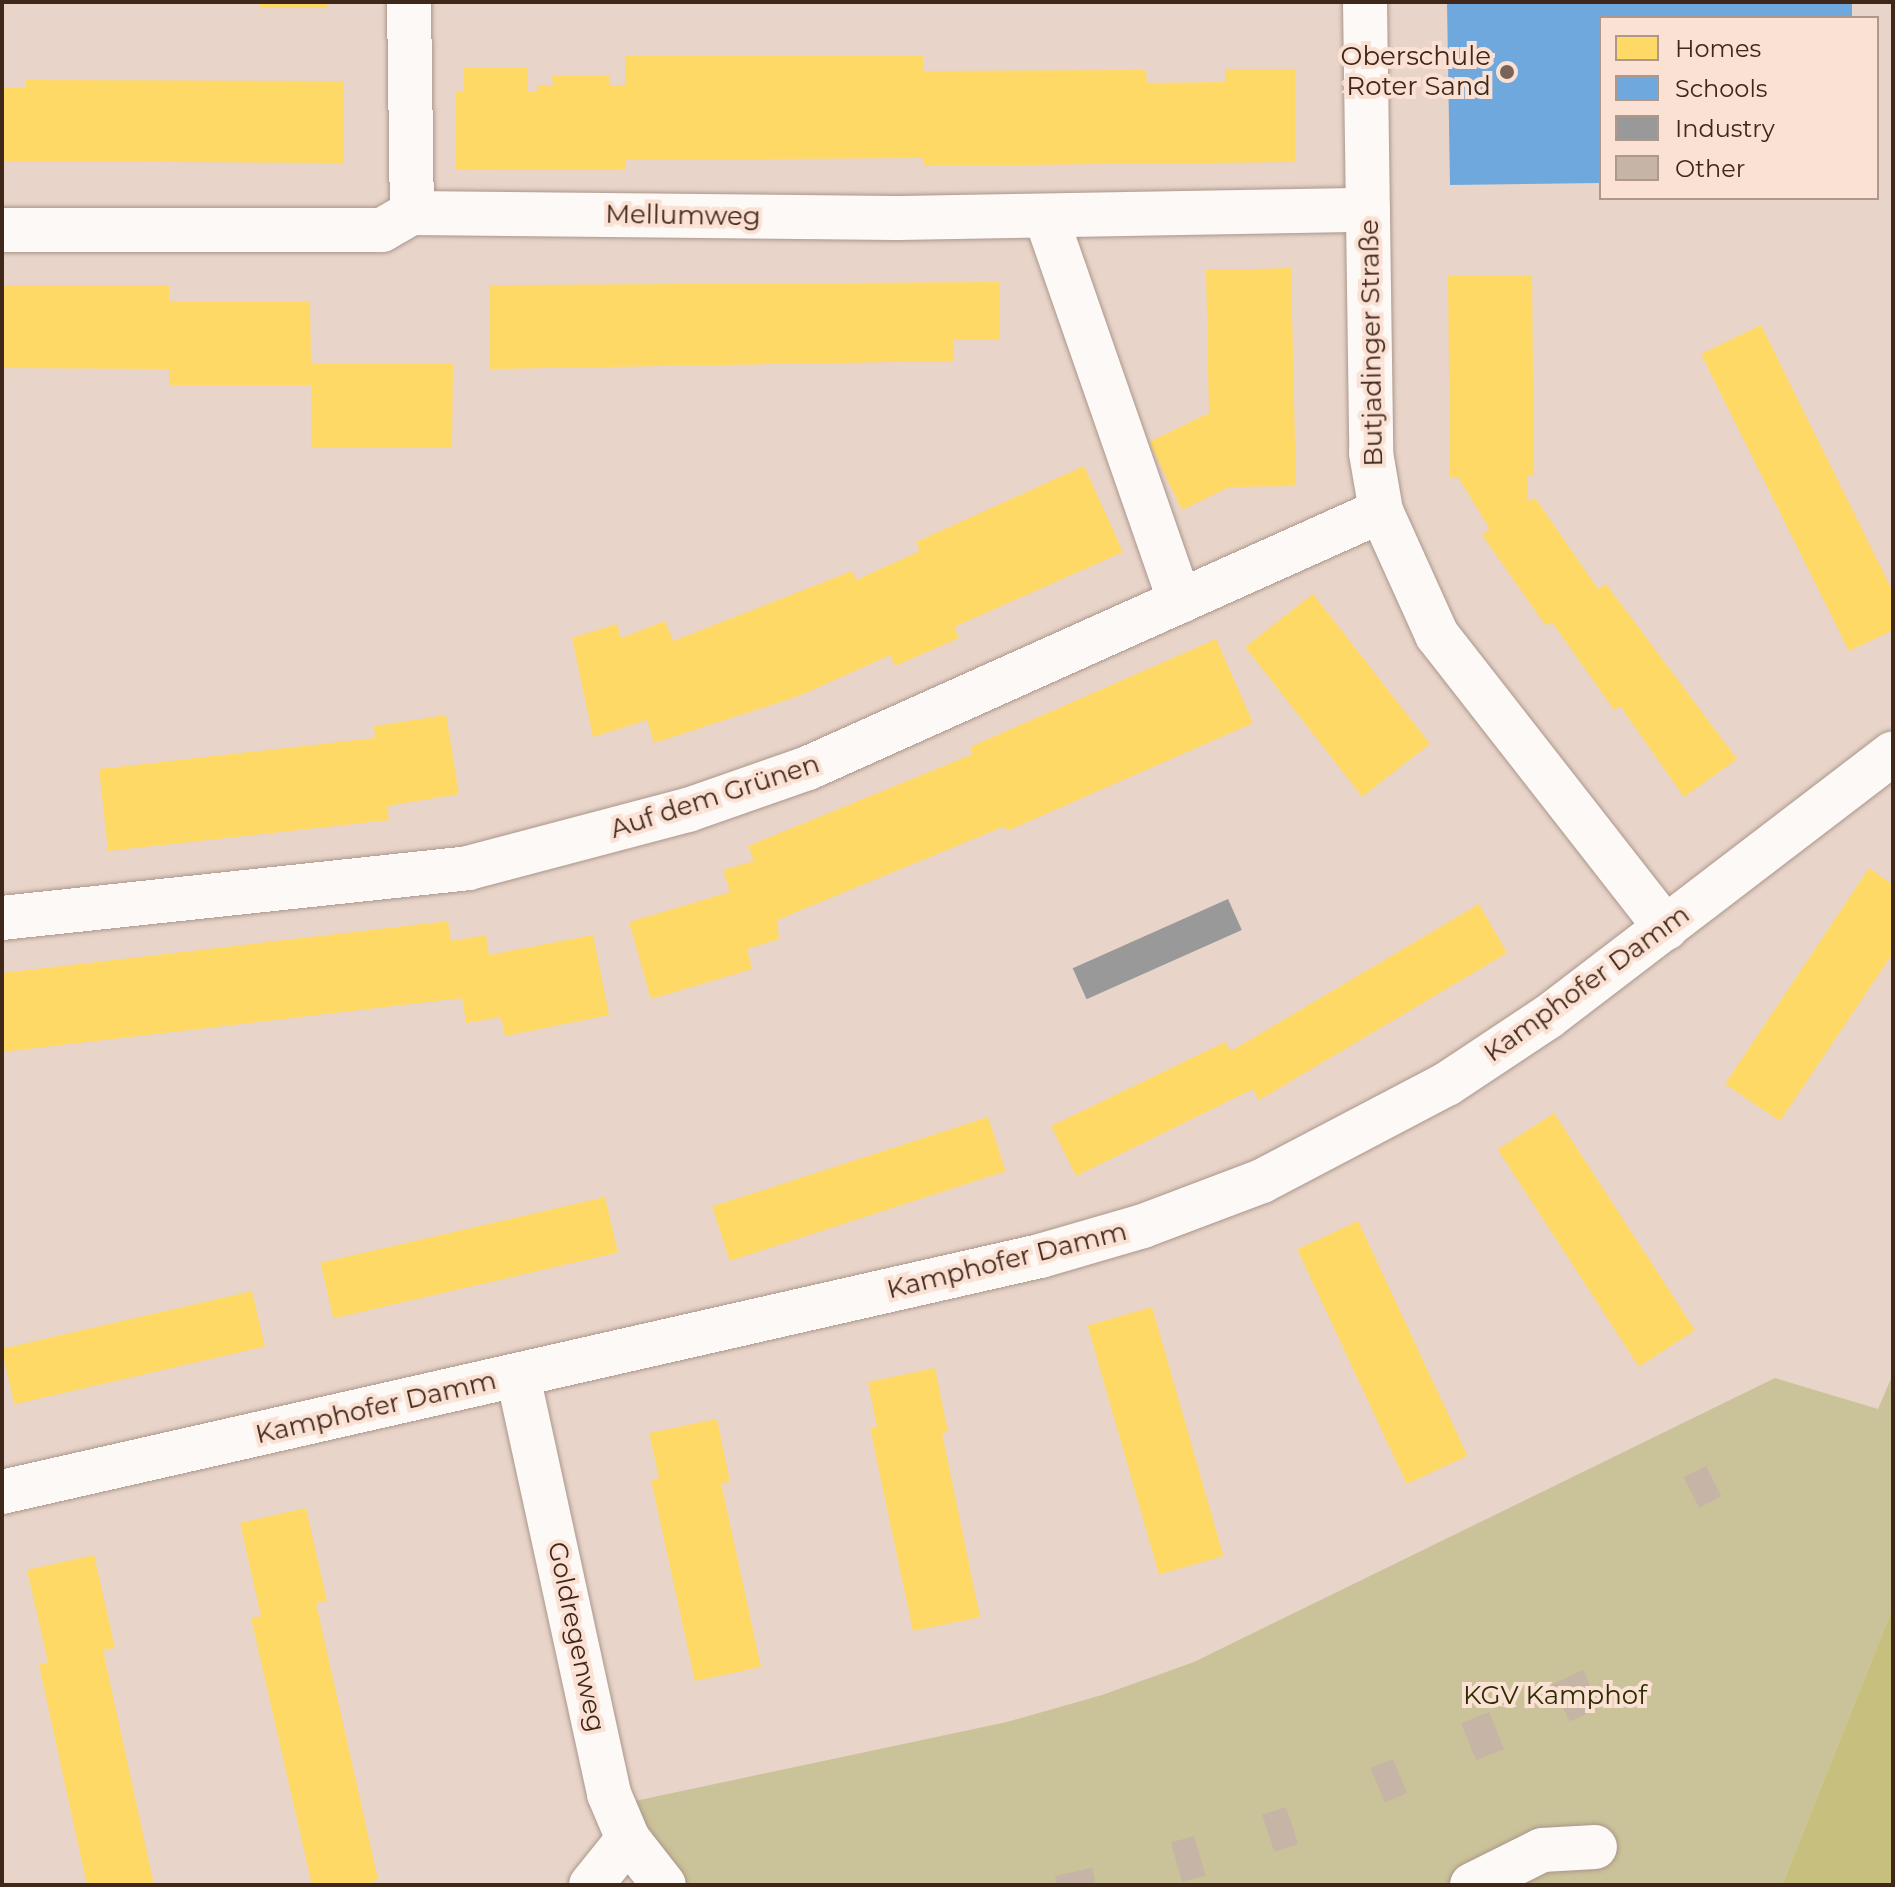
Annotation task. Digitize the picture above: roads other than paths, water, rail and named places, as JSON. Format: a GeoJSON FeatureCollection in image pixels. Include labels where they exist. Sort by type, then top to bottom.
{"type":"FeatureCollection","features":[{"type":"Feature","properties":{"kind":"street"},"geometry":{"type":"LineString","coordinates":[[409,2],[412,213]]}},
{"type":"Feature","properties":{"kind":"street","name":"Butjadinger Straße"},"geometry":{"type":"LineString","coordinates":[[1365,2],[1371,453],[1381,511],[1437,635],[1666,928]]}},
{"type":"Feature","properties":{"kind":"street","name":"Mellumweg"},"geometry":{"type":"LineString","coordinates":[[2,230],[382,230],[412,213],[1046,217],[1368,210]]}},
{"type":"Feature","properties":{"kind":"street"},"geometry":{"type":"LineString","coordinates":[[1046,217],[1180,601]]}},
{"type":"Feature","properties":{"kind":"street","name":"Auf dem Grünen"},"geometry":{"type":"LineString","coordinates":[[2,918],[468,868],[589,838],[808,768],[1381,511]]}},
{"type":"Feature","properties":{"kind":"street","name":"Kamphofer Damm"},"geometry":{"type":"LineString","coordinates":[[2,1492],[1040,1256],[1143,1226],[1232,1192],[1447,1084],[1666,928],[1893,753]]}},
{"type":"Feature","properties":{"kind":"street","name":"Goldregenweg"},"geometry":{"type":"LineString","coordinates":[[518,1376],[609,1794],[628,1839],[664,1885]]}},
{"type":"Feature","properties":{"kind":"street"},"geometry":{"type":"LineString","coordinates":[[591,1885],[628,1839]]}},
{"type":"Feature","properties":{"kind":"street"},"geometry":{"type":"LineString","coordinates":[[1472,1885],[1542,1850],[1595,1847]]}},
{"type":"Feature","properties":{"kind":"place","name":"Oberschule Roter Sand"},"geometry":{"type":"Point","coordinates":[1507,72]}},
{"type":"Feature","properties":{"kind":"park label","name":"KGV Kamphof"},"geometry":{"type":"Point","coordinates":[1555,1696]}}]}
